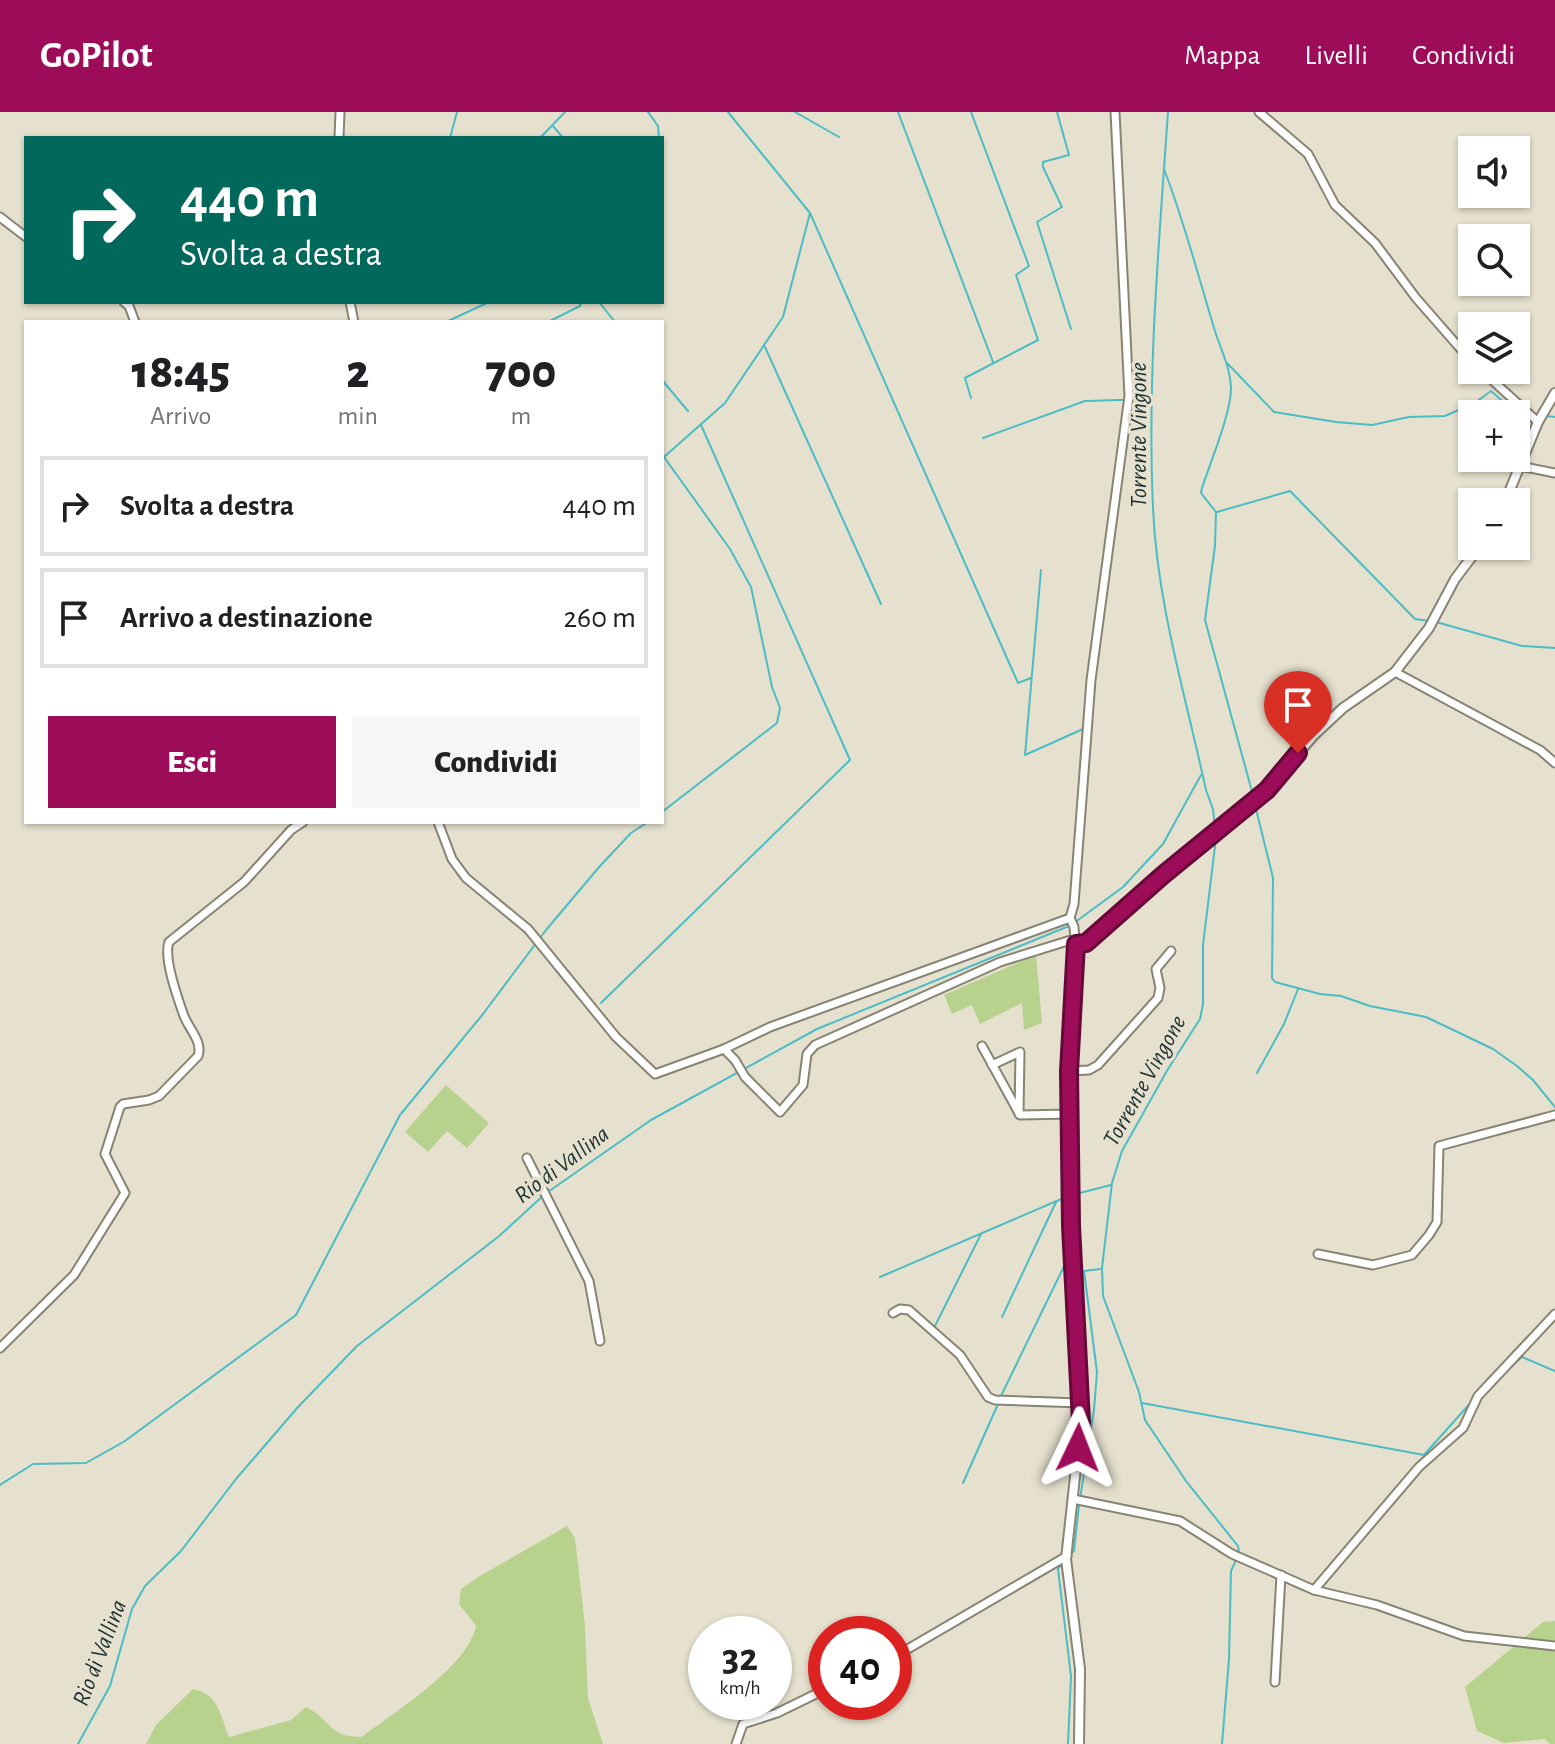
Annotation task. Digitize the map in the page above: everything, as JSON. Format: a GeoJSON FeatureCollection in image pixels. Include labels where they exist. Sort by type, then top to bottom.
{"type":"FeatureCollection","features":[{"type":"Feature","properties":{"kind":"street"},"geometry":{"type":"LineString","coordinates":[[339,136],[340,112]]}},
{"type":"Feature","properties":{"kind":"street"},"geometry":{"type":"LineString","coordinates":[[1079,1744],[1080,1669],[1067,1556],[1081,1422],[1071,1226],[1069,1071],[1075,941],[1072,922],[1091,680],[1129,396],[1115,112]]}},
{"type":"Feature","properties":{"kind":"street"},"geometry":{"type":"LineString","coordinates":[[1259,112],[1308,154],[1335,205],[1375,243],[1416,298],[1458,346]]}},
{"type":"Feature","properties":{"kind":"street"},"geometry":{"type":"LineString","coordinates":[[0,217],[24,235]]}},
{"type":"Feature","properties":{"kind":"street"},"geometry":{"type":"LineString","coordinates":[[1496,384],[1538,422]]}},
{"type":"Feature","properties":{"kind":"street"},"geometry":{"type":"LineString","coordinates":[[1530,442],[1555,393]]}},
{"type":"Feature","properties":{"kind":"street"},"geometry":{"type":"LineString","coordinates":[[1530,468],[1555,473]]}},
{"type":"Feature","properties":{"kind":"street"},"geometry":{"type":"LineString","coordinates":[[724,1049],[780,1112],[803,1085],[807,1054],[815,1045],[1000,962],[1075,941],[1086,943],[1267,790],[1314,735],[1343,708],[1395,672],[1429,628],[1455,579],[1469,560]]}},
{"type":"Feature","properties":{"kind":"street"},"geometry":{"type":"LineString","coordinates":[[1395,672],[1540,750],[1555,763]]}},
{"type":"Feature","properties":{"kind":"street"},"geometry":{"type":"LineString","coordinates":[[0,1348],[74,1275],[125,1193],[105,1154],[120,1107],[159,1096],[198,1056],[199,1044],[184,1018],[168,959],[169,942],[244,882],[300,824]]}},
{"type":"Feature","properties":{"kind":"street"},"geometry":{"type":"LineString","coordinates":[[439,824],[452,859],[466,878],[538,940],[616,1037],[650,1071],[659,1074],[770,1027],[1072,922]]}},
{"type":"Feature","properties":{"kind":"street"},"geometry":{"type":"LineString","coordinates":[[1069,1071],[1089,1070],[1098,1065],[1158,998],[1160,988],[1156,969],[1171,951]]}},
{"type":"Feature","properties":{"kind":"street"},"geometry":{"type":"LineString","coordinates":[[982,1046],[1019,1114]]}},
{"type":"Feature","properties":{"kind":"street"},"geometry":{"type":"LineString","coordinates":[[992,1065],[1020,1052],[1019,1114]]}},
{"type":"Feature","properties":{"kind":"street"},"geometry":{"type":"LineString","coordinates":[[1019,1114],[1071,1114]]}},
{"type":"Feature","properties":{"kind":"street"},"geometry":{"type":"LineString","coordinates":[[1318,1254],[1373,1265],[1412,1255],[1437,1222],[1439,1146],[1555,1115]]}},
{"type":"Feature","properties":{"kind":"street"},"geometry":{"type":"LineString","coordinates":[[527,1158],[589,1281],[600,1341]]}},
{"type":"Feature","properties":{"kind":"street"},"geometry":{"type":"LineString","coordinates":[[893,1313],[900,1309],[909,1310],[960,1355],[988,1397],[995,1400],[1080,1403]]}},
{"type":"Feature","properties":{"kind":"street"},"geometry":{"type":"LineString","coordinates":[[1314,1590],[1419,1467],[1463,1428],[1478,1396],[1555,1314]]}},
{"type":"Feature","properties":{"kind":"street"},"geometry":{"type":"LineString","coordinates":[[1073,1499],[1180,1521],[1232,1554],[1314,1590],[1377,1605],[1464,1636],[1555,1646]]}},
{"type":"Feature","properties":{"kind":"street"},"geometry":{"type":"LineString","coordinates":[[912,1646],[1067,1556]]}},
{"type":"Feature","properties":{"kind":"street"},"geometry":{"type":"LineString","coordinates":[[1275,1682],[1281,1575]]}},
{"type":"Feature","properties":{"kind":"street"},"geometry":{"type":"LineString","coordinates":[[736,1744],[743,1724],[777,1713],[808,1698]]}},
{"type":"Feature","properties":{"kind":"green space"},"geometry":{"type":"Polygon","coordinates":[[[1036,955],[1042,1023],[1024,1030],[1022,1003],[980,1024],[972,1005],[952,1014],[944,995],[1036,955]]]}},
{"type":"Feature","properties":{"kind":"green space"},"geometry":{"type":"Polygon","coordinates":[[[446,1085],[489,1123],[467,1148],[447,1131],[428,1152],[405,1132],[446,1085]]]}},
{"type":"Feature","properties":{"kind":"green space"},"geometry":{"type":"Polygon","coordinates":[[[567,1526],[575,1538],[585,1625],[588,1698],[603,1744],[146,1744],[156,1725],[193,1689],[208,1695],[213,1701],[229,1737],[291,1720],[306,1707],[336,1731],[362,1737],[428,1688],[445,1673],[470,1642],[476,1626],[459,1604],[461,1589],[567,1526]]]}},
{"type":"Feature","properties":{"kind":"green space"},"geometry":{"type":"Polygon","coordinates":[[[1555,1621],[1555,1744],[1545,1739],[1504,1743],[1477,1731],[1465,1687],[1543,1622],[1555,1621]]]}},
{"type":"Feature","properties":{"kind":"waterway"},"geometry":{"type":"LineString","coordinates":[[451,136],[457,112]]}},
{"type":"Feature","properties":{"kind":"waterway"},"geometry":{"type":"LineString","coordinates":[[542,136],[565,112]]}},
{"type":"Feature","properties":{"kind":"waterway"},"geometry":{"type":"LineString","coordinates":[[648,112],[658,126],[659,136]]}},
{"type":"Feature","properties":{"kind":"waterway"},"geometry":{"type":"LineString","coordinates":[[728,112],[810,213],[1018,683],[1031,678]]}},
{"type":"Feature","properties":{"kind":"waterway"},"geometry":{"type":"LineString","coordinates":[[795,112],[839,137]]}},
{"type":"Feature","properties":{"kind":"waterway"},"geometry":{"type":"LineString","coordinates":[[898,112],[993,362]]}},
{"type":"Feature","properties":{"kind":"waterway"},"geometry":{"type":"LineString","coordinates":[[971,112],[1029,266],[1016,275],[1038,340],[965,378],[971,398]]}},
{"type":"Feature","properties":{"kind":"waterway"},"geometry":{"type":"LineString","coordinates":[[1057,112],[1069,155],[1043,162],[1043,167],[1062,207],[1037,222],[1071,329]]}},
{"type":"Feature","properties":{"kind":"waterway","name":"Torrente Vingone"},"geometry":{"type":"LineString","coordinates":[[1168,112],[1153,360],[1153,508],[1166,615],[1215,828]]}},
{"type":"Feature","properties":{"kind":"waterway"},"geometry":{"type":"LineString","coordinates":[[553,126],[561,136]]}},
{"type":"Feature","properties":{"kind":"waterway"},"geometry":{"type":"LineString","coordinates":[[1164,169],[1230,379],[1228,409],[1201,493],[1216,512],[1215,546],[1205,620],[1253,795]]}},
{"type":"Feature","properties":{"kind":"waterway"},"geometry":{"type":"LineString","coordinates":[[664,457],[725,403],[783,317],[810,213]]}},
{"type":"Feature","properties":{"kind":"waterway"},"geometry":{"type":"LineString","coordinates":[[450,320],[485,304]]}},
{"type":"Feature","properties":{"kind":"waterway"},"geometry":{"type":"LineString","coordinates":[[552,320],[580,304]]}},
{"type":"Feature","properties":{"kind":"waterway"},"geometry":{"type":"LineString","coordinates":[[601,304],[613,320]]}},
{"type":"Feature","properties":{"kind":"waterway"},"geometry":{"type":"LineString","coordinates":[[765,347],[881,604]]}},
{"type":"Feature","properties":{"kind":"waterway"},"geometry":{"type":"LineString","coordinates":[[1227,363],[1274,412],[1372,425],[1409,417],[1445,416],[1458,410]]}},
{"type":"Feature","properties":{"kind":"waterway"},"geometry":{"type":"LineString","coordinates":[[664,382],[688,411]]}},
{"type":"Feature","properties":{"kind":"waterway"},"geometry":{"type":"LineString","coordinates":[[1479,400],[1491,391],[1501,400]]}},
{"type":"Feature","properties":{"kind":"waterway"},"geometry":{"type":"LineString","coordinates":[[983,438],[1085,401],[1152,399]]}},
{"type":"Feature","properties":{"kind":"waterway"},"geometry":{"type":"LineString","coordinates":[[1547,416],[1555,417]]}},
{"type":"Feature","properties":{"kind":"waterway"},"geometry":{"type":"LineString","coordinates":[[601,1003],[850,760],[701,425]]}},
{"type":"Feature","properties":{"kind":"waterway"},"geometry":{"type":"LineString","coordinates":[[664,457],[730,549],[751,587],[772,687],[780,708],[777,723],[664,810]]}},
{"type":"Feature","properties":{"kind":"waterway"},"geometry":{"type":"LineString","coordinates":[[1217,512],[1290,491],[1415,619],[1429,621]]}},
{"type":"Feature","properties":{"kind":"waterway"},"geometry":{"type":"LineString","coordinates":[[1041,570],[1025,755],[1083,729]]}},
{"type":"Feature","properties":{"kind":"waterway"},"geometry":{"type":"LineString","coordinates":[[1436,622],[1522,646],[1555,648]]}},
{"type":"Feature","properties":{"kind":"waterway","name":"Rio di Vallina"},"geometry":{"type":"LineString","coordinates":[[1074,923],[1123,887],[1163,844],[1201,775]]}},
{"type":"Feature","properties":{"kind":"waterway"},"geometry":{"type":"LineString","coordinates":[[1255,805],[1273,878],[1272,978],[1275,982],[1426,1017],[1493,1049],[1533,1080],[1555,1107]]}},
{"type":"Feature","properties":{"kind":"waterway"},"geometry":{"type":"LineString","coordinates":[[0,1485],[33,1464],[86,1463],[125,1441],[296,1315],[400,1115],[483,1014],[546,930],[600,866],[631,833],[645,824]]}},
{"type":"Feature","properties":{"kind":"waterway","name":"Torrente Vingone"},"geometry":{"type":"LineString","coordinates":[[1216,838],[1203,945],[1200,1019],[1122,1151],[1112,1183],[1102,1268],[1103,1296],[1139,1392],[1145,1420],[1186,1481],[1238,1546],[1239,1553]]}},
{"type":"Feature","properties":{"kind":"waterway","name":"Rio di Vallina"},"geometry":{"type":"LineString","coordinates":[[78,1744],[110,1686],[132,1609],[145,1586],[181,1551],[236,1479],[298,1407],[357,1346],[498,1237],[545,1194],[651,1120],[817,1029],[1069,926]]}},
{"type":"Feature","properties":{"kind":"waterway"},"geometry":{"type":"LineString","coordinates":[[1257,1073],[1284,1024],[1298,989]]}},
{"type":"Feature","properties":{"kind":"waterway"},"geometry":{"type":"LineString","coordinates":[[1072,1195],[1111,1185]]}},
{"type":"Feature","properties":{"kind":"waterway"},"geometry":{"type":"LineString","coordinates":[[880,1277],[1066,1197]]}},
{"type":"Feature","properties":{"kind":"waterway"},"geometry":{"type":"LineString","coordinates":[[1002,1317],[1056,1202]]}},
{"type":"Feature","properties":{"kind":"waterway"},"geometry":{"type":"LineString","coordinates":[[935,1326],[981,1234]]}},
{"type":"Feature","properties":{"kind":"waterway"},"geometry":{"type":"LineString","coordinates":[[1000,1398],[1069,1256]]}},
{"type":"Feature","properties":{"kind":"waterway"},"geometry":{"type":"LineString","coordinates":[[1080,1499],[1097,1372],[1084,1271],[1100,1269]]}},
{"type":"Feature","properties":{"kind":"waterway"},"geometry":{"type":"LineString","coordinates":[[1508,1369],[1522,1357],[1555,1371]]}},
{"type":"Feature","properties":{"kind":"waterway"},"geometry":{"type":"LineString","coordinates":[[1142,1403],[1424,1455],[1474,1399]]}},
{"type":"Feature","properties":{"kind":"waterway"},"geometry":{"type":"LineString","coordinates":[[963,1483],[998,1404]]}},
{"type":"Feature","properties":{"kind":"waterway"},"geometry":{"type":"LineString","coordinates":[[1069,1556],[1074,1551],[1079,1505]]}},
{"type":"Feature","properties":{"kind":"waterway","name":"Torrente Vingone"},"geometry":{"type":"LineString","coordinates":[[1222,1744],[1229,1659],[1231,1571],[1237,1558]]}},
{"type":"Feature","properties":{"kind":"waterway"},"geometry":{"type":"LineString","coordinates":[[1062,1564],[1058,1569],[1071,1676],[1068,1744]]}},
{"type":"Feature","properties":{"kind":"route"},"geometry":{"type":"LineString","coordinates":[[1078,1448],[1081,1422],[1071,1226],[1069,1071],[1076,944],[1086,943],[1267,790],[1298,753]]}}]}
